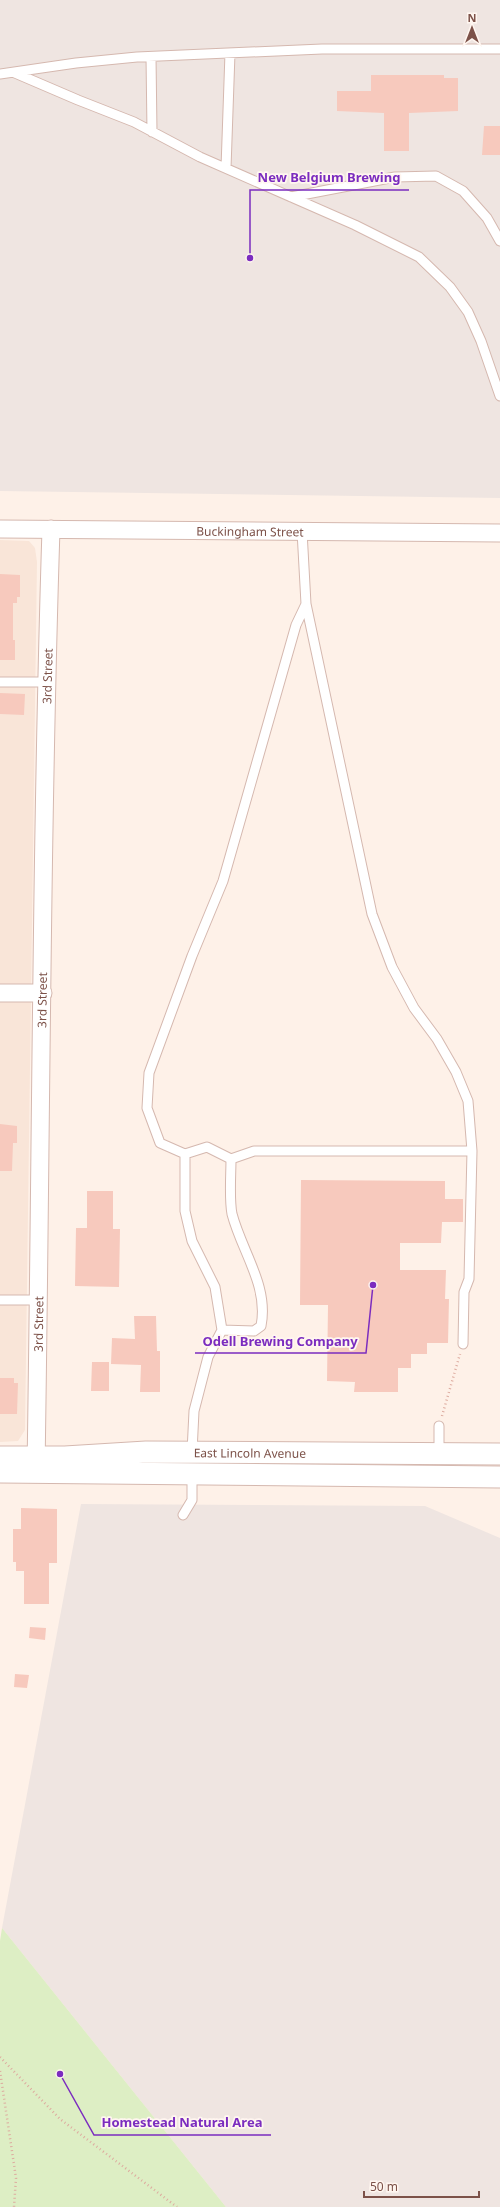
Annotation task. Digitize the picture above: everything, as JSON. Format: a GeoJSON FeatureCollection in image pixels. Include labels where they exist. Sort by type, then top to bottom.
{"type":"FeatureCollection","features":[{"type":"Feature","properties":{"kind":"street","name":"Buckingham Street"},"geometry":{"type":"LineString","coordinates":[[0,529],[500,533]]}},
{"type":"Feature","properties":{"kind":"street","name":"3rd Street"},"geometry":{"type":"LineString","coordinates":[[36,1464],[46,682],[51,529]]}},
{"type":"Feature","properties":{"kind":"street"},"geometry":{"type":"LineString","coordinates":[[0,993],[43,993]]}},
{"type":"Feature","properties":{"kind":"street","name":"East Lincoln Avenue"},"geometry":{"type":"LineString","coordinates":[[0,1457],[36,1464],[192,1462],[439,1454],[500,1454]]}},
{"type":"Feature","properties":{"kind":"street","name":"East Lincoln Avenue"},"geometry":{"type":"LineString","coordinates":[[192,1462],[500,1477]]}},
{"type":"Feature","properties":{"kind":"street","name":"East Lincoln Avenue"},"geometry":{"type":"LineString","coordinates":[[0,1472],[36,1464]]}},
{"type":"Feature","properties":{"kind":"lane"},"geometry":{"type":"LineString","coordinates":[[0,74],[76,63],[230,53],[322,49],[500,49]]}},
{"type":"Feature","properties":{"kind":"lane"},"geometry":{"type":"LineString","coordinates":[[226,168],[230,53]]}},
{"type":"Feature","properties":{"kind":"lane"},"geometry":{"type":"LineString","coordinates":[[151,57],[152,132]]}},
{"type":"Feature","properties":{"kind":"lane"},"geometry":{"type":"LineString","coordinates":[[15,73],[134,122],[200,157],[291,197],[419,257],[450,287],[468,312],[481,341],[500,396]]}},
{"type":"Feature","properties":{"kind":"lane"},"geometry":{"type":"LineString","coordinates":[[291,197],[395,177],[436,176],[463,191],[487,218],[500,241]]}},
{"type":"Feature","properties":{"kind":"lane"},"geometry":{"type":"LineString","coordinates":[[302,531],[306,604],[372,914],[392,967],[414,1008],[437,1039],[456,1072],[468,1101],[472,1151],[469,1279],[464,1292],[463,1344]]}},
{"type":"Feature","properties":{"kind":"lane"},"geometry":{"type":"LineString","coordinates":[[306,604],[296,625],[223,881],[192,956],[149,1073],[147,1108],[160,1143],[185,1154],[208,1147],[231,1159],[254,1151],[472,1151]]}},
{"type":"Feature","properties":{"kind":"lane"},"geometry":{"type":"LineString","coordinates":[[0,682],[46,682]]}},
{"type":"Feature","properties":{"kind":"lane"},"geometry":{"type":"LineString","coordinates":[[183,1515],[192,1500],[194,1411],[208,1358],[222,1330],[215,1287],[192,1240],[185,1211],[185,1154]]}},
{"type":"Feature","properties":{"kind":"lane"},"geometry":{"type":"LineString","coordinates":[[222,1330],[254,1331],[261,1326],[263,1316],[260,1288],[232,1213],[231,1159]]}},
{"type":"Feature","properties":{"kind":"lane"},"geometry":{"type":"LineString","coordinates":[[0,1300],[37,1300]]}},
{"type":"Feature","properties":{"kind":"lane"},"geometry":{"type":"LineString","coordinates":[[439,1426],[439,1454]]}},
{"type":"Feature","properties":{"kind":"path"},"geometry":{"type":"LineString","coordinates":[[439,1426],[463,1344]]}},
{"type":"Feature","properties":{"kind":"path"},"geometry":{"type":"LineString","coordinates":[[0,2057],[60,2119],[177,2207]]}},
{"type":"Feature","properties":{"kind":"path"},"geometry":{"type":"LineString","coordinates":[[0,2071],[16,2178],[14,2207]]}},
{"type":"Feature","properties":{"kind":"shaded area"},"geometry":{"type":"Polygon","coordinates":[[[0,0],[500,0],[500,498],[0,491],[0,0]]]}},
{"type":"Feature","properties":{"kind":"shaded area"},"geometry":{"type":"Polygon","coordinates":[[[0,540],[29,541],[35,548],[37,562],[25,1430],[18,1441],[0,1442],[0,540]]]}},
{"type":"Feature","properties":{"kind":"shaded area"},"geometry":{"type":"Polygon","coordinates":[[[81,1504],[425,1506],[500,1538],[500,2207],[226,2207],[2,1928],[81,1504]]]}},
{"type":"Feature","properties":{"kind":"green space"},"geometry":{"type":"Polygon","coordinates":[[[2,1928],[226,2207],[0,2207],[0,1941],[2,1928]]]}},
{"type":"Feature","properties":{"kind":"building"},"geometry":{"type":"Polygon","coordinates":[[[371,75],[444,75],[444,78],[458,78],[458,111],[409,113],[409,151],[384,151],[384,113],[337,111],[337,91],[371,91],[371,75]]]}},
{"type":"Feature","properties":{"kind":"building"},"geometry":{"type":"Polygon","coordinates":[[[484,126],[500,126],[500,155],[482,155],[484,126]]]}},
{"type":"Feature","properties":{"kind":"building"},"geometry":{"type":"Polygon","coordinates":[[[0,574],[20,575],[20,597],[17,597],[17,603],[13,603],[13,640],[15,640],[15,660],[0,660],[0,574]]]}},
{"type":"Feature","properties":{"kind":"building"},"geometry":{"type":"Polygon","coordinates":[[[0,693],[25,694],[24,715],[0,714],[0,693]]]}},
{"type":"Feature","properties":{"kind":"building"},"geometry":{"type":"Polygon","coordinates":[[[0,1124],[17,1126],[17,1143],[13,1143],[12,1171],[0,1171],[0,1124]]]}},
{"type":"Feature","properties":{"kind":"building"},"geometry":{"type":"Polygon","coordinates":[[[301,1180],[445,1181],[445,1199],[463,1199],[463,1222],[442,1222],[441,1243],[400,1243],[400,1270],[446,1270],[445,1299],[449,1299],[448,1343],[427,1343],[427,1354],[411,1354],[411,1368],[398,1368],[398,1392],[354,1392],[355,1382],[327,1381],[328,1305],[300,1305],[301,1180]]]}},
{"type":"Feature","properties":{"kind":"building"},"geometry":{"type":"Polygon","coordinates":[[[87,1191],[113,1191],[113,1229],[120,1229],[119,1287],[75,1286],[76,1228],[87,1228],[87,1191]]]}},
{"type":"Feature","properties":{"kind":"building"},"geometry":{"type":"Polygon","coordinates":[[[134,1316],[156,1316],[157,1351],[160,1351],[160,1392],[140,1392],[141,1365],[111,1364],[112,1338],[135,1339],[134,1316]]]}},
{"type":"Feature","properties":{"kind":"building"},"geometry":{"type":"Polygon","coordinates":[[[92,1362],[109,1362],[109,1391],[91,1391],[92,1362]]]}},
{"type":"Feature","properties":{"kind":"building"},"geometry":{"type":"Polygon","coordinates":[[[0,1378],[14,1378],[14,1383],[18,1383],[17,1414],[0,1414],[0,1378]]]}},
{"type":"Feature","properties":{"kind":"building"},"geometry":{"type":"Polygon","coordinates":[[[21,1508],[57,1509],[57,1563],[49,1563],[49,1604],[24,1604],[24,1571],[16,1571],[16,1562],[13,1562],[13,1529],[21,1529],[21,1508]]]}},
{"type":"Feature","properties":{"kind":"building"},"geometry":{"type":"Polygon","coordinates":[[[30,1627],[46,1628],[45,1640],[29,1638],[30,1627]]]}},
{"type":"Feature","properties":{"kind":"building"},"geometry":{"type":"Polygon","coordinates":[[[15,1674],[29,1675],[27,1688],[14,1687],[15,1674]]]}},
{"type":"Feature","properties":{"kind":"place","name":"New Belgium Brewing"},"geometry":{"type":"Point","coordinates":[250,258]}},
{"type":"Feature","properties":{"kind":"place","name":"Odell Brewing Company"},"geometry":{"type":"Point","coordinates":[373,1285]}},
{"type":"Feature","properties":{"kind":"place","name":"Homestead Natural Area"},"geometry":{"type":"Point","coordinates":[60,2074]}}]}
